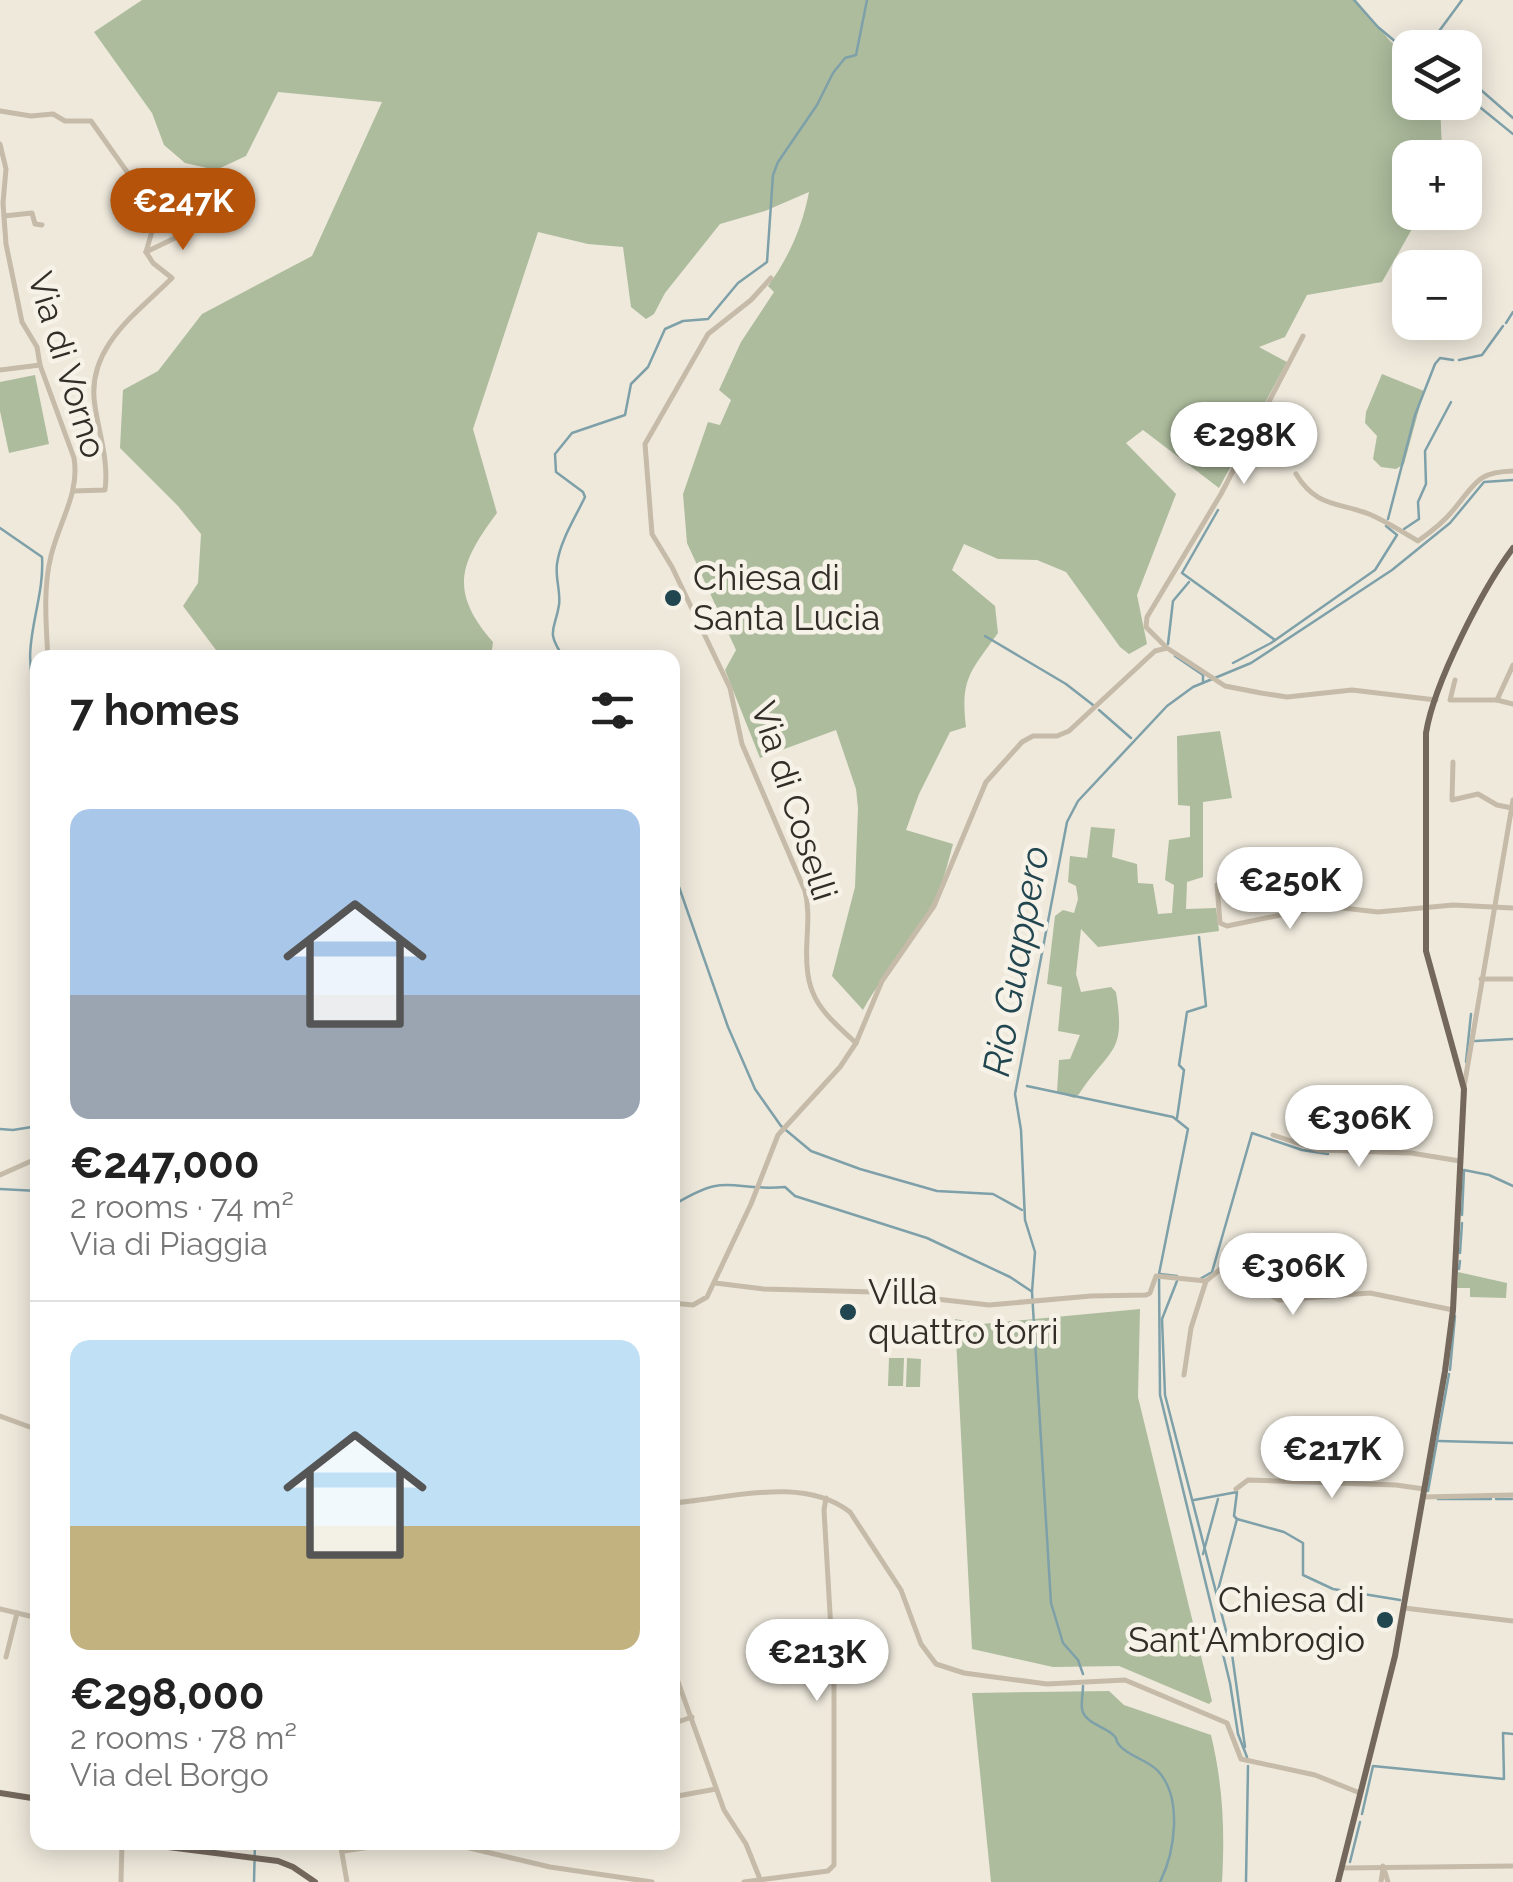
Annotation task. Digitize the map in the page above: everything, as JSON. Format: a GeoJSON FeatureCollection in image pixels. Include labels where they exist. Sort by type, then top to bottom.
{"type":"FeatureCollection","features":[{"type":"Feature","properties":{"kind":"main road"},"geometry":{"type":"LineString","coordinates":[[1338,1882],[1395,1656],[1448,1356],[1452,1310],[1464,1089],[1429,968],[1424,908],[1426,737],[1436,700],[1484,590],[1513,548]]}},
{"type":"Feature","properties":{"kind":"main road"},"geometry":{"type":"LineString","coordinates":[[0,1793],[30,1799]]}},
{"type":"Feature","properties":{"kind":"main road"},"geometry":{"type":"LineString","coordinates":[[194,1850],[254,1857],[293,1867],[315,1882]]}},
{"type":"Feature","properties":{"kind":"street"},"geometry":{"type":"LineString","coordinates":[[0,110],[92,121],[154,210],[155,221],[146,252],[172,278],[122,323],[104,353],[94,392],[103,441],[105,490],[73,491]]}},
{"type":"Feature","properties":{"kind":"street","name":"Via di Vorno"},"geometry":{"type":"LineString","coordinates":[[0,144],[6,169],[3,244],[22,322],[37,347],[77,474],[50,557],[48,650]]}},
{"type":"Feature","properties":{"kind":"street"},"geometry":{"type":"LineString","coordinates":[[4,216],[32,213],[36,224],[42,225]]}},
{"type":"Feature","properties":{"kind":"street"},"geometry":{"type":"LineString","coordinates":[[146,252],[204,224]]}},
{"type":"Feature","properties":{"kind":"street","name":"Via di Coselli"},"geometry":{"type":"LineString","coordinates":[[771,278],[751,300],[708,334],[647,438],[652,534],[730,688],[744,747],[805,891],[809,906],[809,988],[835,1024],[856,1042]]}},
{"type":"Feature","properties":{"kind":"street"},"geometry":{"type":"LineString","coordinates":[[1303,336],[1221,494],[1147,617],[1146,627],[1167,648],[1225,686],[1287,698],[1352,690],[1436,700]]}},
{"type":"Feature","properties":{"kind":"street"},"geometry":{"type":"LineString","coordinates":[[0,370],[40,366]]}},
{"type":"Feature","properties":{"kind":"street"},"geometry":{"type":"LineString","coordinates":[[1242,450],[1263,455]]}},
{"type":"Feature","properties":{"kind":"street"},"geometry":{"type":"LineString","coordinates":[[1296,474],[1310,492],[1328,504],[1366,513],[1418,541],[1444,520],[1476,480],[1491,472],[1513,471]]}},
{"type":"Feature","properties":{"kind":"street"},"geometry":{"type":"LineString","coordinates":[[680,1303],[697,1304],[707,1297],[784,1128],[840,1068],[856,1042],[882,981],[934,906],[975,804],[996,767],[1034,736],[1058,736],[1069,731],[1155,651],[1167,648]]}},
{"type":"Feature","properties":{"kind":"street"},"geometry":{"type":"LineString","coordinates":[[1496,700],[1513,666]]}},
{"type":"Feature","properties":{"kind":"street"},"geometry":{"type":"LineString","coordinates":[[1456,680],[1450,700],[1513,704]]}},
{"type":"Feature","properties":{"kind":"street"},"geometry":{"type":"LineString","coordinates":[[1453,762],[1452,800],[1478,794],[1512,808]]}},
{"type":"Feature","properties":{"kind":"street"},"geometry":{"type":"LineString","coordinates":[[1464,1089],[1513,800]]}},
{"type":"Feature","properties":{"kind":"street"},"geometry":{"type":"LineString","coordinates":[[1217,885],[1220,924],[1226,926],[1310,908],[1342,906],[1378,912],[1453,904],[1513,908]]}},
{"type":"Feature","properties":{"kind":"street"},"geometry":{"type":"LineString","coordinates":[[1480,979],[1513,979]]}},
{"type":"Feature","properties":{"kind":"street"},"geometry":{"type":"LineString","coordinates":[[1273,1135],[1318,1150],[1460,1160]]}},
{"type":"Feature","properties":{"kind":"street"},"geometry":{"type":"LineString","coordinates":[[0,1175],[30,1162]]}},
{"type":"Feature","properties":{"kind":"street"},"geometry":{"type":"LineString","coordinates":[[1184,1375],[1191,1328],[1206,1282],[1229,1262],[1252,1272],[1263,1291],[1278,1300],[1370,1292],[1452,1310]]}},
{"type":"Feature","properties":{"kind":"street"},"geometry":{"type":"LineString","coordinates":[[715,1283],[896,1295],[988,1306],[1146,1296],[1158,1276],[1206,1282]]}},
{"type":"Feature","properties":{"kind":"street"},"geometry":{"type":"LineString","coordinates":[[0,1416],[30,1427]]}},
{"type":"Feature","properties":{"kind":"street"},"geometry":{"type":"LineString","coordinates":[[1236,1488],[1248,1480],[1396,1485],[1423,1493],[1513,1495]]}},
{"type":"Feature","properties":{"kind":"street"},"geometry":{"type":"LineString","coordinates":[[680,1502],[799,1492],[826,1498],[850,1512],[900,1590],[924,1650],[946,1670],[1046,1684],[1124,1680],[1227,1722],[1241,1759],[1315,1775],[1360,1793]]}},
{"type":"Feature","properties":{"kind":"street"},"geometry":{"type":"LineString","coordinates":[[744,1882],[828,1871],[834,1865],[834,1682],[826,1498]]}},
{"type":"Feature","properties":{"kind":"street"},"geometry":{"type":"LineString","coordinates":[[1404,1608],[1513,1621]]}},
{"type":"Feature","properties":{"kind":"street"},"geometry":{"type":"LineString","coordinates":[[0,1609],[30,1616]]}},
{"type":"Feature","properties":{"kind":"street"},"geometry":{"type":"LineString","coordinates":[[6,1657],[17,1613]]}},
{"type":"Feature","properties":{"kind":"street"},"geometry":{"type":"LineString","coordinates":[[680,1684],[724,1810],[746,1844],[760,1880]]}},
{"type":"Feature","properties":{"kind":"street"},"geometry":{"type":"LineString","coordinates":[[680,1721],[692,1717]]}},
{"type":"Feature","properties":{"kind":"street"},"geometry":{"type":"LineString","coordinates":[[680,1796],[716,1789]]}},
{"type":"Feature","properties":{"kind":"street"},"geometry":{"type":"LineString","coordinates":[[122,1882],[124,1850]]}},
{"type":"Feature","properties":{"kind":"street"},"geometry":{"type":"LineString","coordinates":[[347,1882],[344,1851],[350,1850]]}},
{"type":"Feature","properties":{"kind":"street"},"geometry":{"type":"LineString","coordinates":[[478,1850],[550,1867],[652,1882]]}},
{"type":"Feature","properties":{"kind":"street"},"geometry":{"type":"LineString","coordinates":[[1383,1866],[1385,1882]]}},
{"type":"Feature","properties":{"kind":"street"},"geometry":{"type":"LineString","coordinates":[[1343,1868],[1513,1866]]}},
{"type":"Feature","properties":{"kind":"green space"},"geometry":{"type":"Polygon","coordinates":[[[142,0],[1356,0],[1392,43],[1392,120],[1441,120],[1442,140],[1392,140],[1392,230],[1411,230],[1400,250],[1392,250],[1392,264],[1382,282],[1307,295],[1285,337],[1259,347],[1287,362],[1219,488],[1143,430],[1126,443],[1176,494],[1137,595],[1147,644],[1129,654],[1120,647],[1066,572],[1037,560],[998,559],[964,544],[952,570],[995,606],[998,633],[966,686],[966,727],[950,732],[906,830],[953,844],[932,906],[863,1010],[832,976],[855,887],[858,808],[856,789],[836,730],[760,758],[725,670],[736,650],[687,543],[683,494],[708,422],[720,425],[731,400],[719,390],[741,342],[774,292],[768,286],[794,242],[809,192],[720,224],[665,293],[654,314],[646,319],[631,307],[623,247],[588,244],[538,232],[473,429],[497,513],[467,563],[465,592],[470,608],[493,642],[492,650],[216,650],[183,606],[198,583],[201,534],[120,448],[123,390],[158,371],[202,314],[312,256],[382,102],[278,92],[246,156],[216,170],[185,163],[164,145],[152,113],[94,32],[142,0]]]}},
{"type":"Feature","properties":{"kind":"green space"},"geometry":{"type":"Polygon","coordinates":[[[1382,374],[1424,391],[1404,464],[1396,469],[1381,467],[1373,459],[1377,436],[1365,423],[1382,374]]]}},
{"type":"Feature","properties":{"kind":"green space"},"geometry":{"type":"Polygon","coordinates":[[[35,375],[49,444],[9,453],[0,411],[0,382],[35,375]]]}},
{"type":"Feature","properties":{"kind":"green space"},"geometry":{"type":"Polygon","coordinates":[[[1220,731],[1232,798],[1203,802],[1203,877],[1187,882],[1186,909],[1216,908],[1219,931],[1098,947],[1081,929],[1076,974],[1081,992],[1111,987],[1116,992],[1119,1028],[1113,1049],[1079,1094],[1074,1098],[1057,1092],[1059,1060],[1070,1059],[1080,1035],[1058,1031],[1062,987],[1047,984],[1055,916],[1063,910],[1074,913],[1078,899],[1076,886],[1068,882],[1070,856],[1087,858],[1091,827],[1115,829],[1112,857],[1137,864],[1138,883],[1153,884],[1158,914],[1172,913],[1174,885],[1165,880],[1169,840],[1190,837],[1190,806],[1178,805],[1177,736],[1220,731]]]}},
{"type":"Feature","properties":{"kind":"green space"},"geometry":{"type":"Polygon","coordinates":[[[1458,1272],[1507,1283],[1506,1298],[1470,1297],[1470,1288],[1457,1288],[1458,1272]]]}},
{"type":"Feature","properties":{"kind":"green space"},"geometry":{"type":"Polygon","coordinates":[[[1140,1309],[1138,1397],[1212,1701],[1209,1704],[1119,1666],[1053,1667],[972,1649],[955,1319],[982,1324],[1140,1309]]]}},
{"type":"Feature","properties":{"kind":"green space"},"geometry":{"type":"Polygon","coordinates":[[[889,1358],[904,1358],[903,1386],[888,1386],[889,1358]]]}},
{"type":"Feature","properties":{"kind":"green space"},"geometry":{"type":"Polygon","coordinates":[[[907,1358],[921,1359],[920,1387],[906,1387],[907,1358]]]}},
{"type":"Feature","properties":{"kind":"green space"},"geometry":{"type":"Polygon","coordinates":[[[1109,1691],[1124,1705],[1211,1735],[1222,1808],[1222,1882],[991,1882],[972,1693],[1109,1691]]]}},
{"type":"Feature","properties":{"kind":"waterway"},"geometry":{"type":"LineString","coordinates":[[559,650],[553,636],[559,600],[557,564],[585,497],[556,472],[555,454],[572,433],[625,415],[631,384],[648,367],[665,329],[683,321],[708,319],[738,283],[767,262],[773,175],[833,73],[845,58],[856,55],[867,0]]}},
{"type":"Feature","properties":{"kind":"waterway"},"geometry":{"type":"LineString","coordinates":[[1354,0],[1392,39]]}},
{"type":"Feature","properties":{"kind":"waterway"},"geometry":{"type":"LineString","coordinates":[[1440,30],[1462,0]]}},
{"type":"Feature","properties":{"kind":"waterway"},"geometry":{"type":"LineString","coordinates":[[1482,91],[1513,118]]}},
{"type":"Feature","properties":{"kind":"waterway"},"geometry":{"type":"LineString","coordinates":[[1482,109],[1513,134]]}},
{"type":"Feature","properties":{"kind":"waterway"},"geometry":{"type":"LineString","coordinates":[[1506,323],[1513,312]]}},
{"type":"Feature","properties":{"kind":"waterway"},"geometry":{"type":"LineString","coordinates":[[1459,360],[1482,355],[1503,326]]}},
{"type":"Feature","properties":{"kind":"waterway"},"geometry":{"type":"LineString","coordinates":[[1388,519],[1415,415],[1435,364],[1440,358],[1453,360]]}},
{"type":"Feature","properties":{"kind":"waterway"},"geometry":{"type":"LineString","coordinates":[[1404,529],[1419,519],[1418,502],[1426,484],[1425,451],[1451,402]]}},
{"type":"Feature","properties":{"kind":"waterway","name":"Rio Guappero"},"geometry":{"type":"LineString","coordinates":[[1083,1674],[1078,1660],[1063,1643],[1051,1603],[1032,1292],[1035,1252],[1025,1220],[1021,1130],[1015,1094],[1067,822],[1078,801],[1167,706],[1193,687],[1251,663],[1392,570],[1450,523],[1484,482],[1513,480]]}},
{"type":"Feature","properties":{"kind":"waterway"},"geometry":{"type":"LineString","coordinates":[[1218,510],[1182,573],[1275,640]]}},
{"type":"Feature","properties":{"kind":"waterway"},"geometry":{"type":"LineString","coordinates":[[1233,663],[1271,643],[1375,570],[1397,535],[1386,526]]}},
{"type":"Feature","properties":{"kind":"waterway"},"geometry":{"type":"LineString","coordinates":[[0,528],[42,557],[31,650]]}},
{"type":"Feature","properties":{"kind":"waterway"},"geometry":{"type":"LineString","coordinates":[[1168,644],[1173,601],[1189,582]]}},
{"type":"Feature","properties":{"kind":"waterway"},"geometry":{"type":"LineString","coordinates":[[985,636],[1066,684],[1093,705]]}},
{"type":"Feature","properties":{"kind":"waterway"},"geometry":{"type":"LineString","coordinates":[[1175,656],[1203,675],[1203,683]]}},
{"type":"Feature","properties":{"kind":"waterway"},"geometry":{"type":"LineString","coordinates":[[1099,710],[1131,738]]}},
{"type":"Feature","properties":{"kind":"waterway"},"geometry":{"type":"LineString","coordinates":[[680,890],[728,1027],[755,1089],[781,1126],[811,1151],[860,1169],[937,1191],[993,1194],[1022,1210]]}},
{"type":"Feature","properties":{"kind":"waterway"},"geometry":{"type":"LineString","coordinates":[[1177,1118],[1187,1012],[1206,1006],[1199,937]]}},
{"type":"Feature","properties":{"kind":"waterway"},"geometry":{"type":"LineString","coordinates":[[1466,1062],[1471,1014]]}},
{"type":"Feature","properties":{"kind":"waterway"},"geometry":{"type":"LineString","coordinates":[[1475,1041],[1513,1039]]}},
{"type":"Feature","properties":{"kind":"waterway"},"geometry":{"type":"LineString","coordinates":[[1027,1086],[1173,1117],[1188,1129],[1159,1274],[1160,1395],[1230,1683],[1238,1734],[1247,1757]]}},
{"type":"Feature","properties":{"kind":"waterway"},"geometry":{"type":"LineString","coordinates":[[0,1129],[30,1127]]}},
{"type":"Feature","properties":{"kind":"waterway"},"geometry":{"type":"LineString","coordinates":[[1200,1279],[1212,1272],[1252,1133],[1302,1150],[1328,1154]]}},
{"type":"Feature","properties":{"kind":"waterway"},"geometry":{"type":"LineString","coordinates":[[1462,1215],[1464,1170],[1489,1175],[1513,1186]]}},
{"type":"Feature","properties":{"kind":"waterway"},"geometry":{"type":"LineString","coordinates":[[680,1201],[718,1185],[785,1187],[795,1196],[927,1238],[1031,1291]]}},
{"type":"Feature","properties":{"kind":"waterway"},"geometry":{"type":"LineString","coordinates":[[0,1189],[30,1191]]}},
{"type":"Feature","properties":{"kind":"waterway"},"geometry":{"type":"LineString","coordinates":[[1460,1253],[1462,1223]]}},
{"type":"Feature","properties":{"kind":"waterway"},"geometry":{"type":"LineString","coordinates":[[1459,1269],[1460,1261]]}},
{"type":"Feature","properties":{"kind":"waterway"},"geometry":{"type":"LineString","coordinates":[[1160,1274],[1177,1276]]}},
{"type":"Feature","properties":{"kind":"waterway"},"geometry":{"type":"LineString","coordinates":[[1177,1281],[1162,1319],[1165,1395],[1232,1654],[1245,1747]]}},
{"type":"Feature","properties":{"kind":"waterway"},"geometry":{"type":"LineString","coordinates":[[1450,1370],[1455,1316]]}},
{"type":"Feature","properties":{"kind":"waterway"},"geometry":{"type":"LineString","coordinates":[[1428,1491],[1449,1374]]}},
{"type":"Feature","properties":{"kind":"waterway"},"geometry":{"type":"LineString","coordinates":[[1439,1441],[1513,1443]]}},
{"type":"Feature","properties":{"kind":"waterway"},"geometry":{"type":"LineString","coordinates":[[1194,1500],[1237,1492],[1237,1519],[1218,1590]]}},
{"type":"Feature","properties":{"kind":"waterway"},"geometry":{"type":"LineString","coordinates":[[1203,1554],[1218,1499]]}},
{"type":"Feature","properties":{"kind":"waterway"},"geometry":{"type":"LineString","coordinates":[[1438,1499],[1491,1499]]}},
{"type":"Feature","properties":{"kind":"waterway"},"geometry":{"type":"LineString","coordinates":[[1496,1499],[1512,1499]]}},
{"type":"Feature","properties":{"kind":"waterway"},"geometry":{"type":"LineString","coordinates":[[1237,1519],[1284,1532],[1303,1543],[1303,1575],[1333,1589],[1400,1600]]}},
{"type":"Feature","properties":{"kind":"waterway","name":"Rio Guappero"},"geometry":{"type":"LineString","coordinates":[[1083,1686],[1082,1709],[1086,1717],[1114,1735],[1124,1750],[1154,1767],[1166,1782],[1174,1825],[1170,1856],[1160,1882]]}},
{"type":"Feature","properties":{"kind":"waterway"},"geometry":{"type":"LineString","coordinates":[[1362,1814],[1373,1766],[1504,1779],[1503,1733],[1513,1734]]}},
{"type":"Feature","properties":{"kind":"waterway"},"geometry":{"type":"LineString","coordinates":[[1246,1882],[1248,1766]]}},
{"type":"Feature","properties":{"kind":"waterway"},"geometry":{"type":"LineString","coordinates":[[1350,1862],[1360,1822]]}},
{"type":"Feature","properties":{"kind":"waterway"},"geometry":{"type":"LineString","coordinates":[[254,1882],[255,1850]]}},
{"type":"Feature","properties":{"kind":"place","name":"Chiesa di Santa Lucia"},"geometry":{"type":"Point","coordinates":[673,598]}},
{"type":"Feature","properties":{"kind":"place","name":"Villa quattro torri"},"geometry":{"type":"Point","coordinates":[848,1312]}},
{"type":"Feature","properties":{"kind":"place","name":"Chiesa di Sant'Ambrogio"},"geometry":{"type":"Point","coordinates":[1385,1620]}}]}
